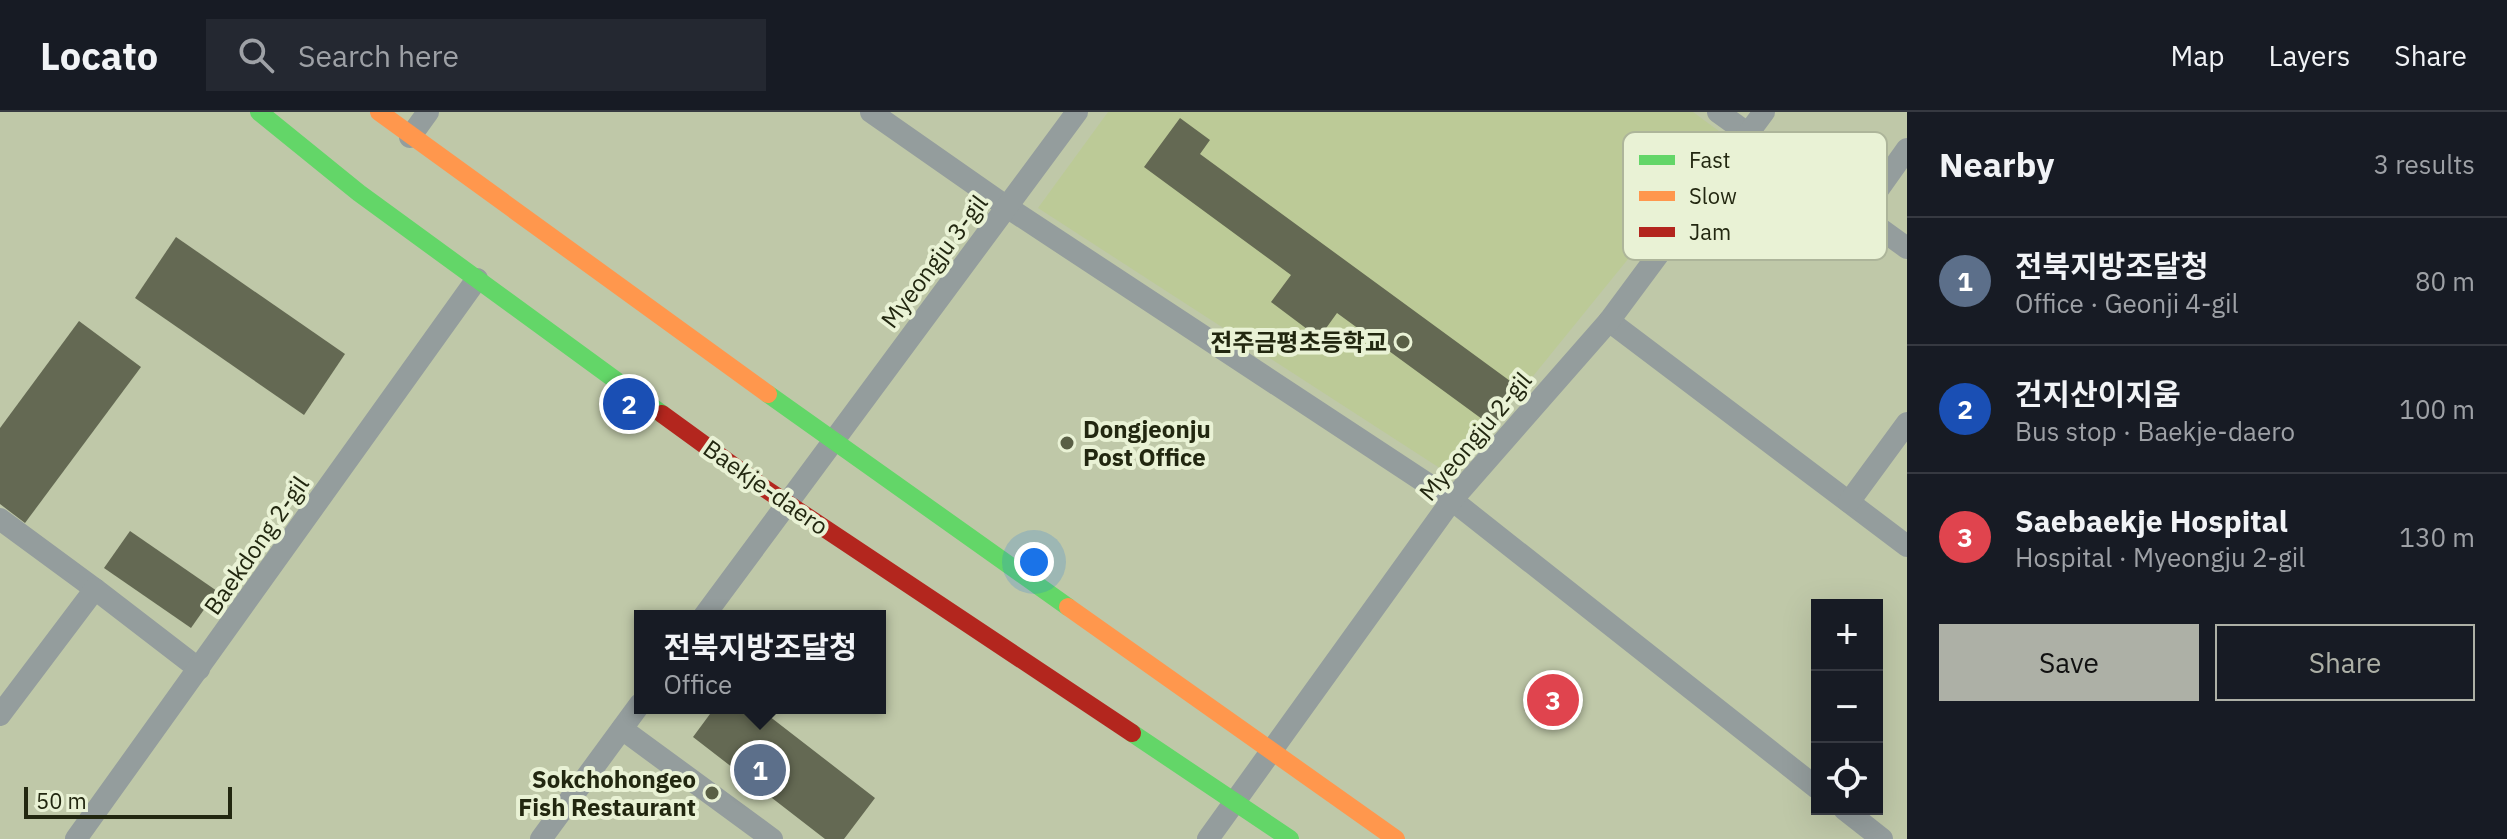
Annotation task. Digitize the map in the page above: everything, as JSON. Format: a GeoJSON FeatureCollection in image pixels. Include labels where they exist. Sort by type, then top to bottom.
{"type":"FeatureCollection","features":[{"type":"Feature","properties":{"kind":"street","name":"Baekje-daero"},"geometry":{"type":"LineString","coordinates":[[259,112],[359,193],[787,502],[1290,839]]}},
{"type":"Feature","properties":{"kind":"street"},"geometry":{"type":"LineString","coordinates":[[379,112],[833,441],[1396,839]]}},
{"type":"Feature","properties":{"kind":"street"},"geometry":{"type":"LineString","coordinates":[[410,137],[428,112]]}},
{"type":"Feature","properties":{"kind":"street"},"geometry":{"type":"LineString","coordinates":[[871,112],[1007,207],[1452,500],[1811,783]]}},
{"type":"Feature","properties":{"kind":"street","name":"Myeongju 3-gil"},"geometry":{"type":"LineString","coordinates":[[708,610],[1077,112]]}},
{"type":"Feature","properties":{"kind":"street"},"geometry":{"type":"LineString","coordinates":[[1718,112],[1745,132]]}},
{"type":"Feature","properties":{"kind":"street","name":"Myeongju 2-gil"},"geometry":{"type":"LineString","coordinates":[[1749,132],[1764,112]]}},
{"type":"Feature","properties":{"kind":"street"},"geometry":{"type":"LineString","coordinates":[[1887,177],[1907,149]]}},
{"type":"Feature","properties":{"kind":"street"},"geometry":{"type":"LineString","coordinates":[[1887,234],[1907,248]]}},
{"type":"Feature","properties":{"kind":"street","name":"Myeongju 2-gil"},"geometry":{"type":"LineString","coordinates":[[1208,839],[1452,500],[1609,321],[1654,260]]}},
{"type":"Feature","properties":{"kind":"street","name":"Baekdong 2-gil"},"geometry":{"type":"LineString","coordinates":[[76,839],[477,279]]}},
{"type":"Feature","properties":{"kind":"street"},"geometry":{"type":"LineString","coordinates":[[1609,321],[1907,546]]}},
{"type":"Feature","properties":{"kind":"street"},"geometry":{"type":"LineString","coordinates":[[1849,502],[1907,423]]}},
{"type":"Feature","properties":{"kind":"street"},"geometry":{"type":"LineString","coordinates":[[0,519],[199,669]]}},
{"type":"Feature","properties":{"kind":"street"},"geometry":{"type":"LineString","coordinates":[[0,715],[95,589]]}},
{"type":"Feature","properties":{"kind":"street"},"geometry":{"type":"LineString","coordinates":[[541,839],[634,712]]}},
{"type":"Feature","properties":{"kind":"street"},"geometry":{"type":"LineString","coordinates":[[622,729],[772,839]]}},
{"type":"Feature","properties":{"kind":"street"},"geometry":{"type":"LineString","coordinates":[[1852,815],[1882,839]]}},
{"type":"Feature","properties":{"kind":"shaded area","name":"전주금평초등학교"},"geometry":{"type":"Polygon","coordinates":[[[1108,112],[1693,112],[1720,132],[1623,132],[1623,260],[1627,260],[1452,476],[1038,208],[1108,112]]]}},
{"type":"Feature","properties":{"kind":"building"},"geometry":{"type":"Polygon","coordinates":[[[1180,118],[1210,140],[1200,154],[1521,389],[1493,427],[1337,313],[1319,338],[1271,302],[1291,275],[1144,167],[1180,118]]]}},
{"type":"Feature","properties":{"kind":"building"},"geometry":{"type":"Polygon","coordinates":[[[176,237],[345,354],[304,415],[135,298],[176,237]]]}},
{"type":"Feature","properties":{"kind":"building"},"geometry":{"type":"Polygon","coordinates":[[[79,321],[141,367],[25,523],[0,504],[0,428],[79,321]]]}},
{"type":"Feature","properties":{"kind":"building"},"geometry":{"type":"Polygon","coordinates":[[[130,531],[217,591],[191,628],[104,568],[130,531]]]}},
{"type":"Feature","properties":{"kind":"building"},"geometry":{"type":"Polygon","coordinates":[[[710,714],[770,714],[769,716],[875,798],[844,839],[825,839],[693,737],[710,714]]]}},
{"type":"Feature","properties":{"kind":"traffic: fast"},"geometry":{"type":"LineString","coordinates":[[259,112],[359,193],[662,414]]}},
{"type":"Feature","properties":{"kind":"traffic: fast"},"geometry":{"type":"LineString","coordinates":[[768,394],[1068,607]]}},
{"type":"Feature","properties":{"kind":"traffic: fast"},"geometry":{"type":"LineString","coordinates":[[1132,733],[1290,839]]}},
{"type":"Feature","properties":{"kind":"traffic: slow"},"geometry":{"type":"LineString","coordinates":[[379,112],[768,394]]}},
{"type":"Feature","properties":{"kind":"traffic: slow"},"geometry":{"type":"LineString","coordinates":[[1068,607],[1396,839]]}},
{"type":"Feature","properties":{"kind":"traffic: jam"},"geometry":{"type":"LineString","coordinates":[[662,414],[761,486],[1132,733]]}},
{"type":"Feature","properties":{"kind":"place","name":"전주금평초등학교"},"geometry":{"type":"Point","coordinates":[1403,342]}},
{"type":"Feature","properties":{"kind":"place","name":"건지산이지움"},"geometry":{"type":"Point","coordinates":[629,404]}},
{"type":"Feature","properties":{"kind":"place","name":"Dongjeonju Post Office"},"geometry":{"type":"Point","coordinates":[1067,443]}},
{"type":"Feature","properties":{"kind":"place","name":"Saebaekje Hospital"},"geometry":{"type":"Point","coordinates":[1553,700]}},
{"type":"Feature","properties":{"kind":"place","name":"전북지방조달청"},"geometry":{"type":"Point","coordinates":[760,770]}},
{"type":"Feature","properties":{"kind":"place","name":"Sokchohongeo Fish Restaurant"},"geometry":{"type":"Point","coordinates":[712,793]}}]}
